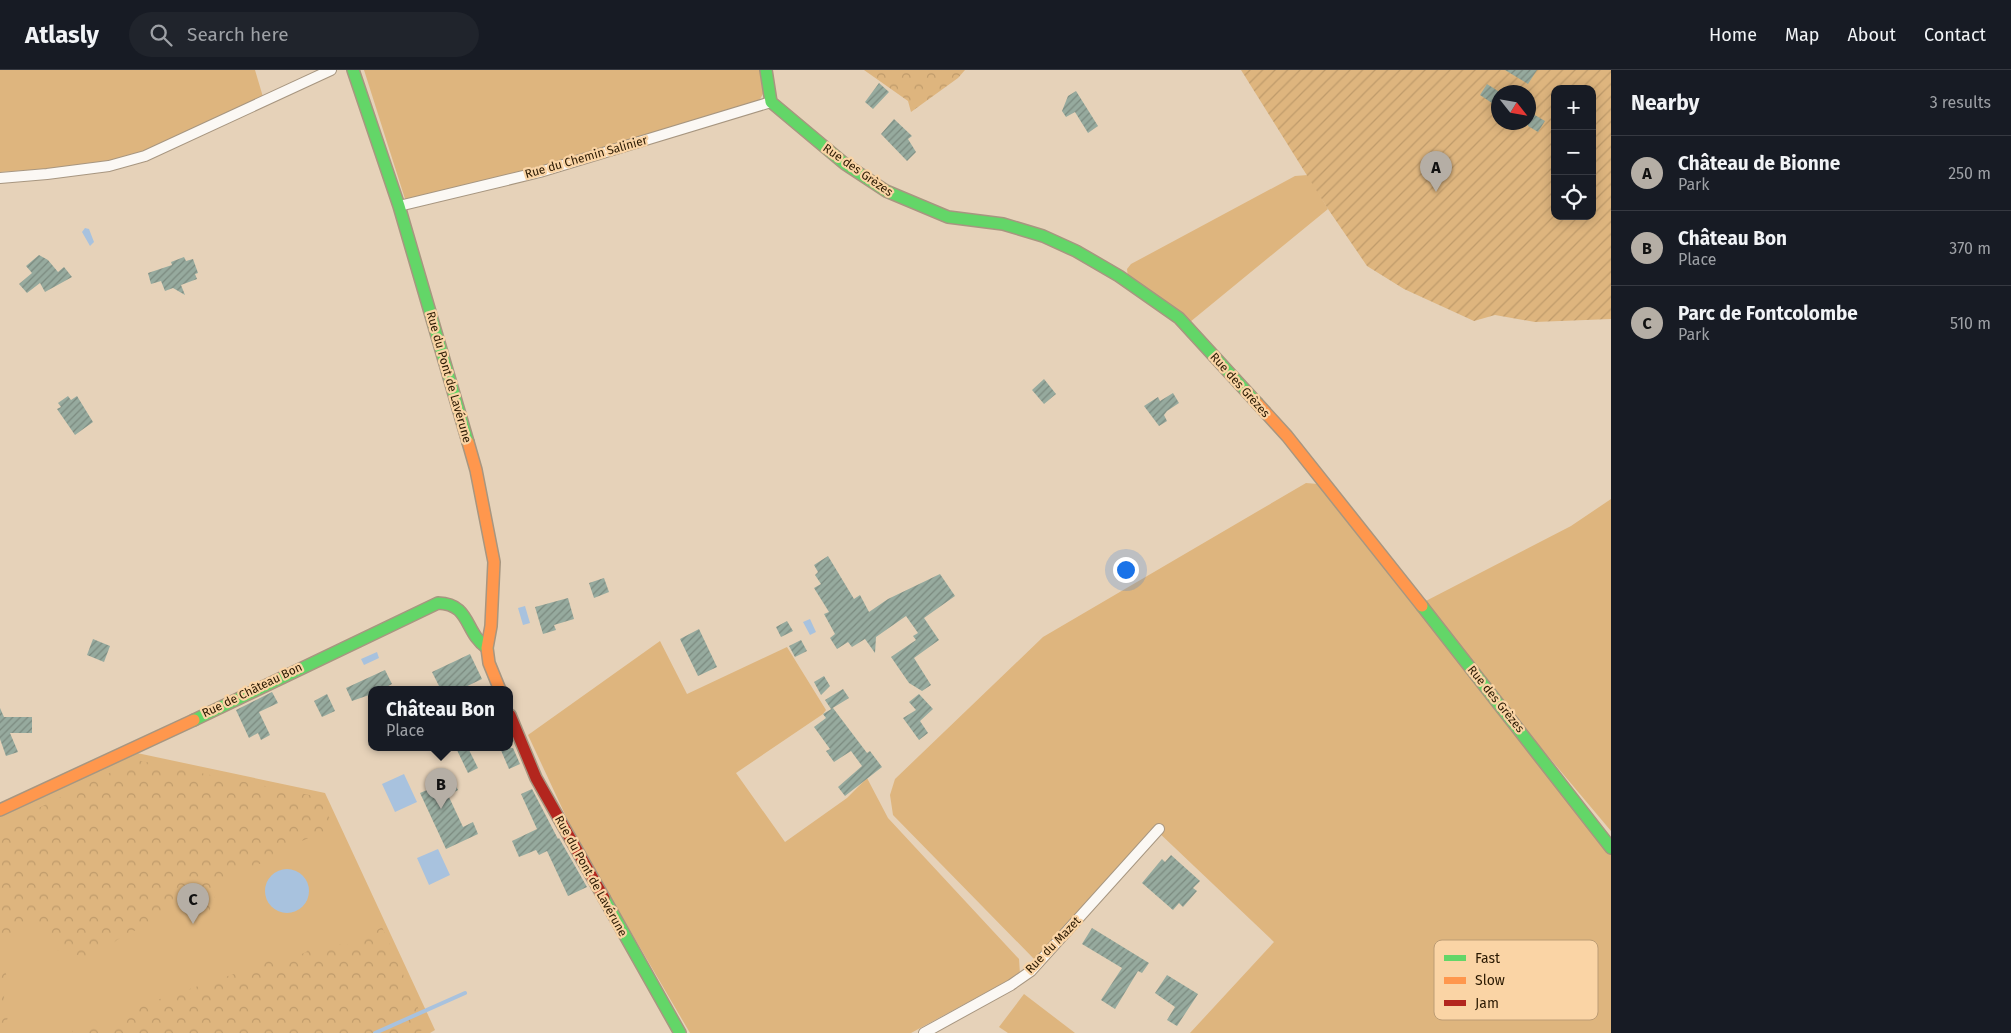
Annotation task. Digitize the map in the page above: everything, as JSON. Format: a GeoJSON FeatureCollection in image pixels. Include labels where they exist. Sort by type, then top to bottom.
{"type":"FeatureCollection","features":[{"type":"Feature","properties":{"kind":"street"},"geometry":{"type":"LineString","coordinates":[[0,178],[100,167],[145,156],[331,70]]}},
{"type":"Feature","properties":{"kind":"street","name":"Rue du Pont de Lavérune"},"geometry":{"type":"LineString","coordinates":[[354,70],[398,206],[476,470],[494,562],[491,626],[487,648],[489,663],[498,686]]}},
{"type":"Feature","properties":{"kind":"street"},"geometry":{"type":"LineString","coordinates":[[766,70],[771,102]]}},
{"type":"Feature","properties":{"kind":"street","name":"Rue du Chemin Salinier"},"geometry":{"type":"LineString","coordinates":[[398,206],[540,172],[771,102]]}},
{"type":"Feature","properties":{"kind":"street","name":"Rue des Grèzes"},"geometry":{"type":"LineString","coordinates":[[771,102],[845,164],[886,191],[948,218],[1003,224],[1043,236],[1076,251],[1119,276],[1179,318],[1287,436],[1525,736],[1611,848]]}},
{"type":"Feature","properties":{"kind":"street","name":"Rue de Château Bon"},"geometry":{"type":"LineString","coordinates":[[0,810],[120,755],[316,658],[438,603],[449,602],[459,606],[476,639],[487,648]]}},
{"type":"Feature","properties":{"kind":"street","name":"Rue du Pont de Lavérune"},"geometry":{"type":"LineString","coordinates":[[513,722],[536,778],[680,1033]]}},
{"type":"Feature","properties":{"kind":"street","name":"Rue du Mazet"},"geometry":{"type":"LineString","coordinates":[[924,1033],[1012,985],[1031,970],[1159,829]]}},
{"type":"Feature","properties":{"kind":"green space"},"geometry":{"type":"Polygon","coordinates":[[[0,70],[255,70],[263,97],[188,133],[131,156],[84,166],[0,172],[0,70]]]}},
{"type":"Feature","properties":{"kind":"green space"},"geometry":{"type":"Polygon","coordinates":[[[364,70],[762,70],[764,92],[759,101],[574,160],[406,202],[364,70]]]}},
{"type":"Feature","properties":{"kind":"green space"},"geometry":{"type":"Polygon","coordinates":[[[864,70],[965,70],[958,78],[911,112],[908,101],[864,70]]]}},
{"type":"Feature","properties":{"kind":"green space"},"geometry":{"type":"Polygon","coordinates":[[[1241,70],[1611,70],[1611,319],[1535,322],[1495,315],[1474,321],[1404,289],[1367,266],[1328,209],[1241,70]]]}},
{"type":"Feature","properties":{"kind":"green space"},"geometry":{"type":"Polygon","coordinates":[[[1308,175],[1328,209],[1190,322],[1128,278],[1127,269],[1131,264],[1295,176],[1308,175]]]}},
{"type":"Feature","properties":{"kind":"green space"},"geometry":{"type":"Polygon","coordinates":[[[1306,483],[1318,484],[1611,853],[1611,1033],[1190,1033],[1274,942],[1155,829],[1035,960],[893,815],[890,795],[895,779],[1043,637],[1306,483]]]}},
{"type":"Feature","properties":{"kind":"green space"},"geometry":{"type":"Polygon","coordinates":[[[1611,499],[1611,831],[1420,604],[1571,526],[1611,499]]]}},
{"type":"Feature","properties":{"kind":"green space"},"geometry":{"type":"Polygon","coordinates":[[[660,641],[687,694],[787,647],[826,710],[823,714],[736,773],[785,842],[847,798],[867,778],[888,818],[1019,959],[1020,974],[911,1033],[690,1033],[576,838],[528,735],[660,641]]]}},
{"type":"Feature","properties":{"kind":"green space"},"geometry":{"type":"Polygon","coordinates":[[[137,753],[325,793],[435,1030],[430,1033],[0,1033],[0,817],[137,753]]]}},
{"type":"Feature","properties":{"kind":"green space"},"geometry":{"type":"Polygon","coordinates":[[[136,760],[319,797],[334,827],[281,850],[258,865],[240,870],[219,885],[209,912],[196,899],[178,902],[172,905],[155,927],[148,932],[136,930],[117,940],[93,959],[57,950],[54,939],[49,931],[43,925],[33,920],[0,948],[0,827],[136,760]]]}},
{"type":"Feature","properties":{"kind":"green space"},"geometry":{"type":"Polygon","coordinates":[[[382,927],[427,1028],[416,1033],[74,1033],[72,1031],[83,1024],[107,1031],[139,1006],[246,970],[270,957],[287,961],[306,952],[311,947],[339,944],[352,945],[382,927]]]}},
{"type":"Feature","properties":{"kind":"green space"},"geometry":{"type":"Polygon","coordinates":[[[0,950],[7,978],[4,997],[9,1015],[5,1025],[0,1027],[0,950]]]}},
{"type":"Feature","properties":{"kind":"green space"},"geometry":{"type":"Polygon","coordinates":[[[1024,994],[1075,1033],[1008,1033],[999,1027],[1024,994]]]}},
{"type":"Feature","properties":{"kind":"water"},"geometry":{"type":"Polygon","coordinates":[[[85,228],[89,229],[94,242],[90,246],[82,232],[85,228]]]}},
{"type":"Feature","properties":{"kind":"water"},"geometry":{"type":"Polygon","coordinates":[[[525,606],[530,623],[523,625],[518,608],[525,606]]]}},
{"type":"Feature","properties":{"kind":"water"},"geometry":{"type":"Polygon","coordinates":[[[810,619],[816,632],[810,635],[803,622],[810,619]]]}},
{"type":"Feature","properties":{"kind":"water"},"geometry":{"type":"Polygon","coordinates":[[[377,652],[379,658],[364,665],[361,659],[377,652]]]}},
{"type":"Feature","properties":{"kind":"water"},"geometry":{"type":"Polygon","coordinates":[[[404,774],[417,802],[395,812],[382,784],[404,774]]]}},
{"type":"Feature","properties":{"kind":"water"},"geometry":{"type":"Polygon","coordinates":[[[438,849],[450,875],[429,885],[417,858],[438,849]]]}},
{"type":"Feature","properties":{"kind":"water"},"geometry":{"type":"Polygon","coordinates":[[[283,869],[291,869],[303,875],[309,891],[303,907],[291,913],[283,913],[271,907],[265,895],[265,887],[271,875],[283,869]]]}},
{"type":"Feature","properties":{"kind":"building"},"geometry":{"type":"Polygon","coordinates":[[[1505,70],[1537,70],[1528,84],[1505,70]]]}},
{"type":"Feature","properties":{"kind":"building"},"geometry":{"type":"Polygon","coordinates":[[[879,83],[889,92],[873,109],[865,102],[879,83]]]}},
{"type":"Feature","properties":{"kind":"building"},"geometry":{"type":"Polygon","coordinates":[[[1487,84],[1491,87],[1491,102],[1480,95],[1487,84]]]}},
{"type":"Feature","properties":{"kind":"building"},"geometry":{"type":"Polygon","coordinates":[[[1076,91],[1098,126],[1088,133],[1075,112],[1066,117],[1062,111],[1068,96],[1076,91]]]}},
{"type":"Feature","properties":{"kind":"building"},"geometry":{"type":"Polygon","coordinates":[[[1536,116],[1545,121],[1538,132],[1535,130],[1536,116]]]}},
{"type":"Feature","properties":{"kind":"building"},"geometry":{"type":"Polygon","coordinates":[[[894,119],[912,136],[908,139],[916,152],[907,161],[881,134],[894,119]]]}},
{"type":"Feature","properties":{"kind":"building"},"geometry":{"type":"Polygon","coordinates":[[[39,255],[48,260],[58,272],[64,267],[72,277],[45,292],[40,283],[27,293],[19,284],[32,273],[26,266],[39,255]]]}},
{"type":"Feature","properties":{"kind":"building"},"geometry":{"type":"Polygon","coordinates":[[[184,257],[186,261],[193,259],[198,273],[195,274],[197,279],[181,285],[185,295],[173,288],[165,291],[161,281],[151,284],[148,273],[172,265],[171,262],[184,257]]]}},
{"type":"Feature","properties":{"kind":"building"},"geometry":{"type":"Polygon","coordinates":[[[1044,379],[1056,394],[1044,404],[1032,390],[1044,379]]]}},
{"type":"Feature","properties":{"kind":"building"},"geometry":{"type":"Polygon","coordinates":[[[1173,393],[1179,403],[1167,411],[1164,415],[1167,421],[1159,426],[1144,406],[1158,397],[1160,401],[1173,393]]]}},
{"type":"Feature","properties":{"kind":"building"},"geometry":{"type":"Polygon","coordinates":[[[68,396],[71,400],[77,396],[93,422],[75,435],[57,409],[61,407],[58,403],[68,396]]]}},
{"type":"Feature","properties":{"kind":"building"},"geometry":{"type":"Polygon","coordinates":[[[828,556],[854,599],[860,595],[869,612],[888,599],[940,574],[955,596],[924,618],[939,640],[914,658],[931,685],[922,691],[909,683],[891,657],[916,640],[913,636],[918,633],[906,616],[876,637],[875,653],[865,639],[852,647],[848,642],[837,649],[830,638],[835,634],[824,614],[829,612],[814,588],[821,584],[815,575],[818,572],[814,565],[828,556]]]}},
{"type":"Feature","properties":{"kind":"building"},"geometry":{"type":"Polygon","coordinates":[[[604,578],[609,592],[594,598],[589,583],[604,578]]]}},
{"type":"Feature","properties":{"kind":"building"},"geometry":{"type":"Polygon","coordinates":[[[568,598],[574,619],[554,625],[556,630],[543,634],[535,607],[568,598]]]}},
{"type":"Feature","properties":{"kind":"building"},"geometry":{"type":"Polygon","coordinates":[[[787,621],[793,631],[781,637],[776,627],[787,621]]]}},
{"type":"Feature","properties":{"kind":"building"},"geometry":{"type":"Polygon","coordinates":[[[699,629],[717,667],[698,676],[680,639],[699,629]]]}},
{"type":"Feature","properties":{"kind":"building"},"geometry":{"type":"Polygon","coordinates":[[[93,639],[110,646],[104,662],[87,655],[93,639]]]}},
{"type":"Feature","properties":{"kind":"building"},"geometry":{"type":"Polygon","coordinates":[[[801,640],[807,651],[795,657],[789,646],[801,640]]]}},
{"type":"Feature","properties":{"kind":"building"},"geometry":{"type":"Polygon","coordinates":[[[470,654],[482,679],[467,686],[439,686],[432,672],[470,654]]]}},
{"type":"Feature","properties":{"kind":"building"},"geometry":{"type":"Polygon","coordinates":[[[385,670],[392,684],[388,686],[368,686],[368,695],[352,701],[346,688],[385,670]]]}},
{"type":"Feature","properties":{"kind":"building"},"geometry":{"type":"Polygon","coordinates":[[[824,676],[830,686],[821,695],[814,682],[824,676]]]}},
{"type":"Feature","properties":{"kind":"building"},"geometry":{"type":"Polygon","coordinates":[[[843,689],[849,698],[831,709],[825,700],[843,689]]]}},
{"type":"Feature","properties":{"kind":"building"},"geometry":{"type":"Polygon","coordinates":[[[272,692],[278,703],[259,712],[270,735],[261,740],[258,733],[249,738],[236,710],[272,692]]]}},
{"type":"Feature","properties":{"kind":"building"},"geometry":{"type":"Polygon","coordinates":[[[327,694],[335,711],[322,717],[314,701],[327,694]]]}},
{"type":"Feature","properties":{"kind":"building"},"geometry":{"type":"Polygon","coordinates":[[[919,694],[933,709],[920,721],[928,733],[919,740],[903,718],[916,710],[909,702],[919,694]]]}},
{"type":"Feature","properties":{"kind":"building"},"geometry":{"type":"Polygon","coordinates":[[[0,708],[4,717],[32,717],[32,733],[10,733],[18,752],[6,756],[0,739],[0,708]]]}},
{"type":"Feature","properties":{"kind":"building"},"geometry":{"type":"Polygon","coordinates":[[[833,708],[867,753],[870,751],[882,767],[845,796],[838,787],[862,766],[851,751],[834,762],[826,751],[830,749],[814,727],[826,718],[823,714],[833,708]]]}},
{"type":"Feature","properties":{"kind":"building"},"geometry":{"type":"Polygon","coordinates":[[[513,748],[520,764],[509,769],[501,751],[513,751],[513,748]]]}},
{"type":"Feature","properties":{"kind":"building"},"geometry":{"type":"Polygon","coordinates":[[[457,751],[470,751],[478,768],[468,773],[457,751]]]}},
{"type":"Feature","properties":{"kind":"building"},"geometry":{"type":"Polygon","coordinates":[[[452,779],[458,790],[448,795],[463,827],[473,822],[478,834],[446,849],[420,793],[452,779]]]}},
{"type":"Feature","properties":{"kind":"building"},"geometry":{"type":"Polygon","coordinates":[[[532,789],[558,839],[587,887],[568,896],[547,851],[539,855],[536,850],[519,857],[512,841],[537,829],[521,794],[532,789]]]}},
{"type":"Feature","properties":{"kind":"building"},"geometry":{"type":"Polygon","coordinates":[[[1171,855],[1200,881],[1193,888],[1197,891],[1183,907],[1179,903],[1173,910],[1142,883],[1162,859],[1165,862],[1171,855]]]}},
{"type":"Feature","properties":{"kind":"building"},"geometry":{"type":"Polygon","coordinates":[[[1092,928],[1149,963],[1142,973],[1138,971],[1115,1009],[1101,1000],[1122,968],[1082,944],[1092,928]]]}},
{"type":"Feature","properties":{"kind":"building"},"geometry":{"type":"Polygon","coordinates":[[[1167,975],[1198,994],[1177,1026],[1167,1020],[1175,1007],[1155,993],[1167,975]]]}},
{"type":"Feature","properties":{"kind":"waterway"},"geometry":{"type":"LineString","coordinates":[[375,1033],[465,993]]}},
{"type":"Feature","properties":{"kind":"traffic: fast"},"geometry":{"type":"LineString","coordinates":[[353,70],[399,206],[468,442]]}},
{"type":"Feature","properties":{"kind":"traffic: fast"},"geometry":{"type":"LineString","coordinates":[[766,70],[771,102],[845,164],[886,191],[948,217],[1003,224],[1043,236],[1076,251],[1119,276],[1179,318],[1257,403]]}},
{"type":"Feature","properties":{"kind":"traffic: fast"},"geometry":{"type":"LineString","coordinates":[[194,720],[438,603],[449,605],[462,613],[474,634],[487,648]]}},
{"type":"Feature","properties":{"kind":"traffic: fast"},"geometry":{"type":"LineString","coordinates":[[1422,606],[1611,848]]}},
{"type":"Feature","properties":{"kind":"traffic: fast"},"geometry":{"type":"LineString","coordinates":[[604,898],[680,1033]]}},
{"type":"Feature","properties":{"kind":"traffic: slow"},"geometry":{"type":"LineString","coordinates":[[1257,403],[1287,436],[1422,606]]}},
{"type":"Feature","properties":{"kind":"traffic: slow"},"geometry":{"type":"LineString","coordinates":[[468,442],[476,470],[494,562],[491,626],[487,648],[489,663],[498,686]]}},
{"type":"Feature","properties":{"kind":"traffic: slow"},"geometry":{"type":"LineString","coordinates":[[0,810],[194,720]]}},
{"type":"Feature","properties":{"kind":"traffic: jam"},"geometry":{"type":"LineString","coordinates":[[513,722],[536,778],[604,898]]}},
{"type":"Feature","properties":{"kind":"place","name":"Château de Bionne"},"geometry":{"type":"Point","coordinates":[1436,192]}},
{"type":"Feature","properties":{"kind":"place","name":"Château Bon"},"geometry":{"type":"Point","coordinates":[441,809]}},
{"type":"Feature","properties":{"kind":"place","name":"Parc de Fontcolombe"},"geometry":{"type":"Point","coordinates":[193,924]}}]}
